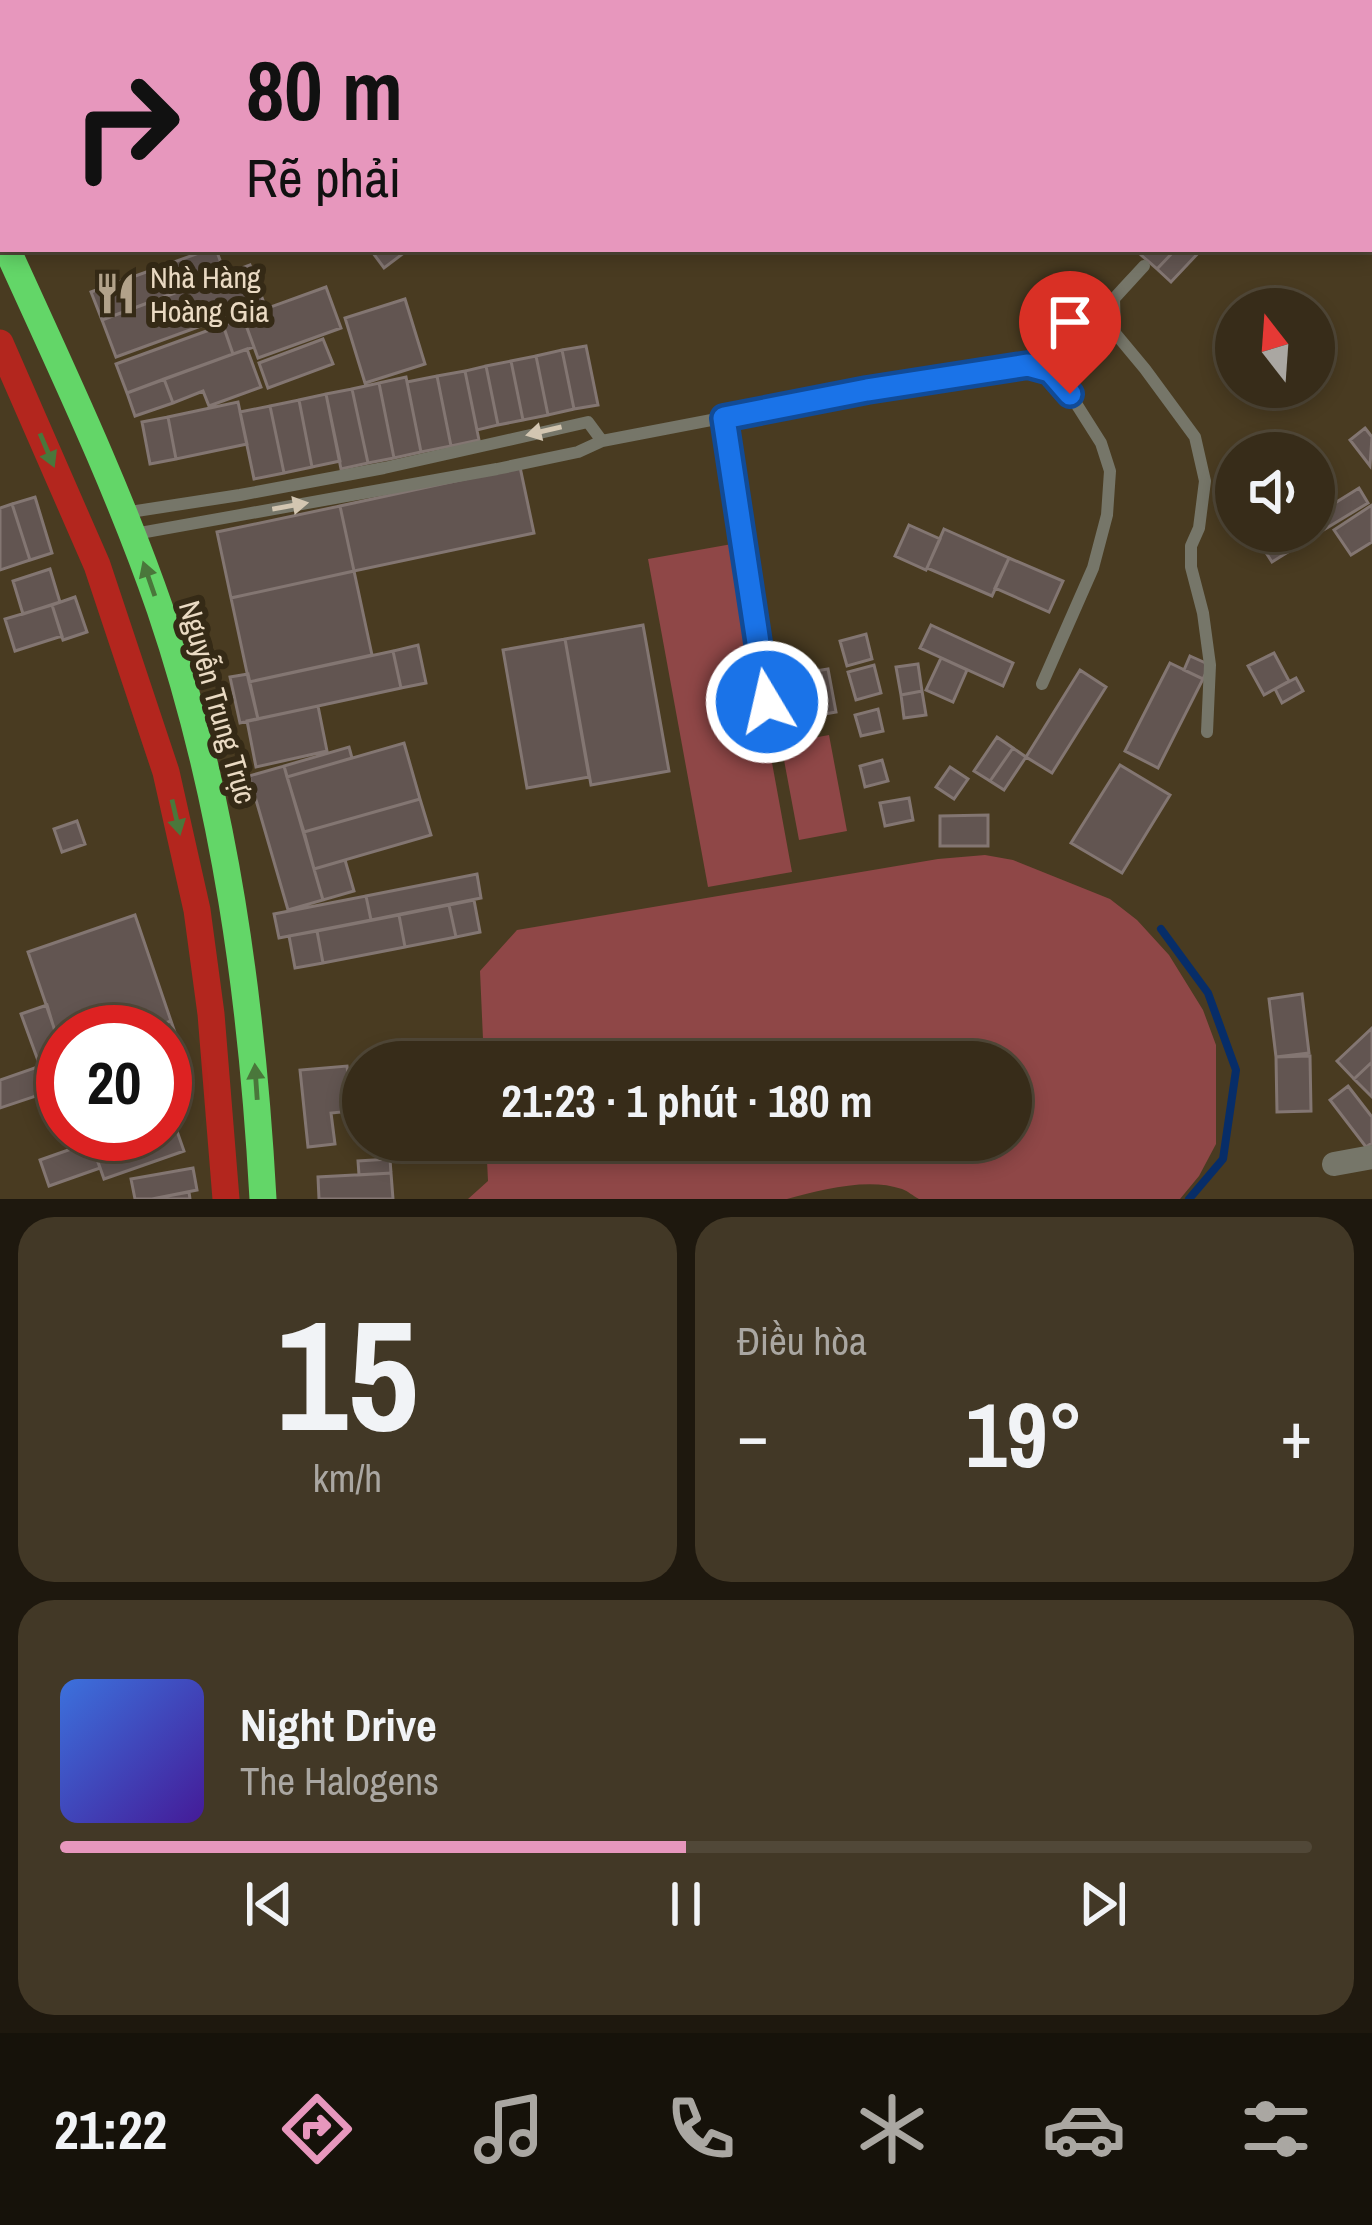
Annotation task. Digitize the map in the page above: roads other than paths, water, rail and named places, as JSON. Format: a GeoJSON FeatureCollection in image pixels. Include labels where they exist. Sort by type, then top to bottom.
{"type":"FeatureCollection","features":[{"type":"Feature","properties":{"kind":"main road","name":"Nguyễn Trung Trực"},"geometry":{"type":"LineString","coordinates":[[8,252],[129,523],[183,680],[240,938],[254,1046],[262,1199]]}},
{"type":"Feature","properties":{"kind":"main road"},"geometry":{"type":"LineString","coordinates":[[0,343],[97,565],[166,772],[197,910],[226,1199]]}},
{"type":"Feature","properties":{"kind":"street"},"geometry":{"type":"LineString","coordinates":[[1334,1164],[1372,1156]]}},
{"type":"Feature","properties":{"kind":"lane"},"geometry":{"type":"LineString","coordinates":[[1055,377],[1101,312],[1144,266]]}},
{"type":"Feature","properties":{"kind":"lane"},"geometry":{"type":"LineString","coordinates":[[1114,298],[1115,333],[1195,436],[1205,481],[1191,567],[1210,665],[1207,732]]}},
{"type":"Feature","properties":{"kind":"lane"},"geometry":{"type":"LineString","coordinates":[[129,523],[518,465],[578,452],[602,441],[867,390],[1028,365],[1050,371],[1070,394],[1101,443],[1110,471],[1107,515],[1093,568],[1042,684]]}},
{"type":"Feature","properties":{"kind":"lane"},"geometry":{"type":"LineString","coordinates":[[724,418],[767,702]]}},
{"type":"Feature","properties":{"kind":"lane"},"geometry":{"type":"LineString","coordinates":[[129,523],[588,422],[602,441]]}},
{"type":"Feature","properties":{"kind":"waterway"},"geometry":{"type":"LineString","coordinates":[[1161,929],[1208,993],[1236,1070],[1223,1159],[1189,1199]]}},
{"type":"Feature","properties":{"kind":"place","name":"Nhà Hàng Hoàng Gia"},"geometry":{"type":"Point","coordinates":[116,294]}}]}
